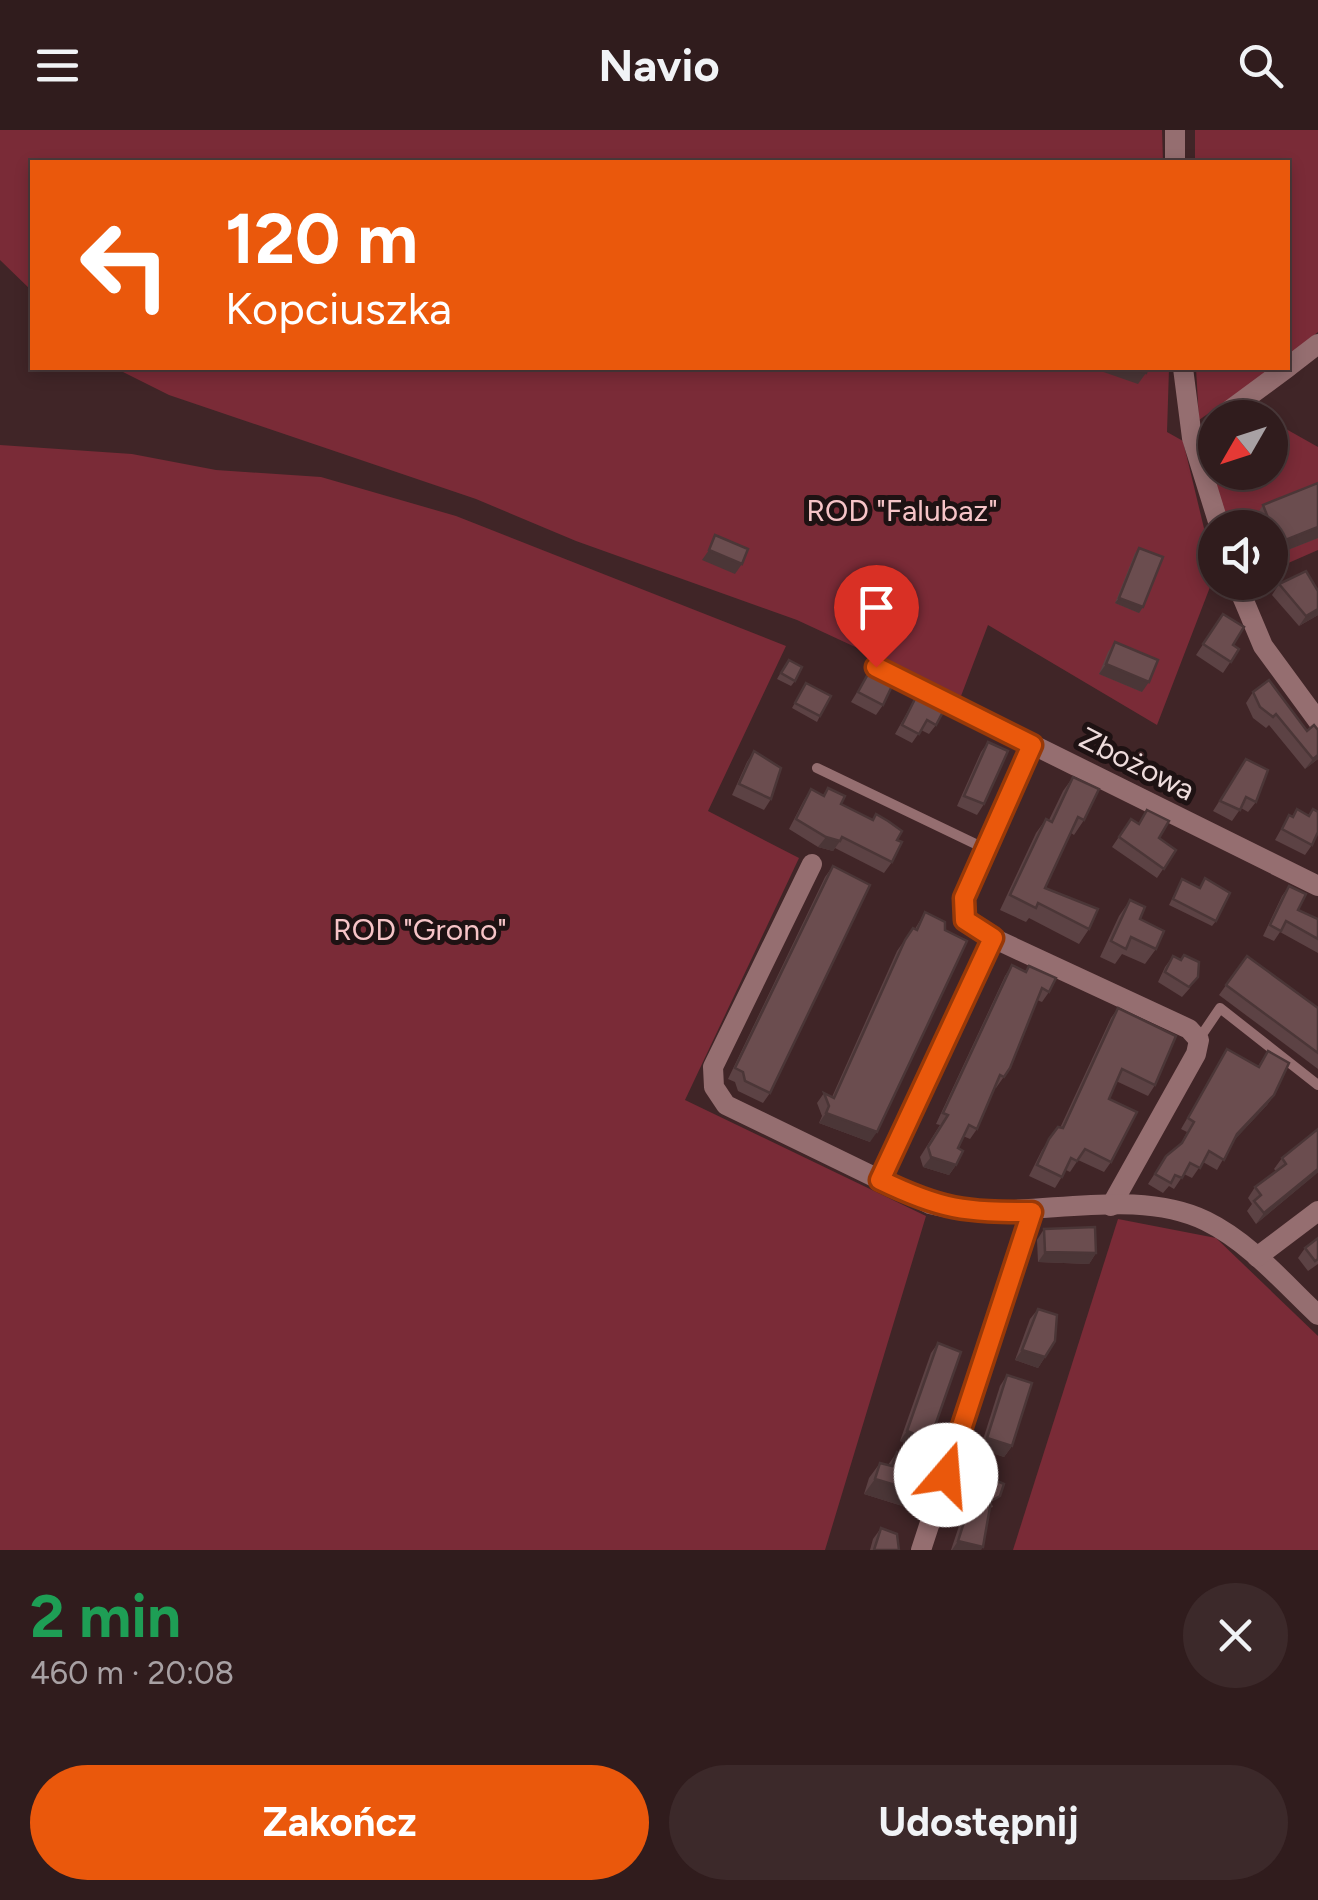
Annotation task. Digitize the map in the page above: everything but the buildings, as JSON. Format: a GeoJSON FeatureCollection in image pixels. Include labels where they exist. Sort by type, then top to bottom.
{"type":"FeatureCollection","features":[{"type":"Feature","properties":{"kind":"street"},"geometry":{"type":"LineString","coordinates":[[1174,130],[1176,160]]}},
{"type":"Feature","properties":{"kind":"street"},"geometry":{"type":"LineString","coordinates":[[1290,365],[1318,344]]}},
{"type":"Feature","properties":{"kind":"street"},"geometry":{"type":"LineString","coordinates":[[1183,370],[1192,438],[1214,510]]}},
{"type":"Feature","properties":{"kind":"street"},"geometry":{"type":"LineString","coordinates":[[1243,400],[1283,370]]}},
{"type":"Feature","properties":{"kind":"street"},"geometry":{"type":"LineString","coordinates":[[1192,438],[1198,433]]}},
{"type":"Feature","properties":{"kind":"street"},"geometry":{"type":"LineString","coordinates":[[1244,600],[1263,646],[1318,721]]}},
{"type":"Feature","properties":{"kind":"street","name":"Zbożowa"},"geometry":{"type":"LineString","coordinates":[[876,667],[1318,886]]}},
{"type":"Feature","properties":{"kind":"street"},"geometry":{"type":"LineString","coordinates":[[1032,745],[962,911],[974,928],[1189,1029],[1198,1040],[1196,1054],[1111,1206]]}},
{"type":"Feature","properties":{"kind":"street"},"geometry":{"type":"LineString","coordinates":[[812,864],[713,1067],[714,1087],[726,1105],[930,1204],[962,1212],[1111,1206],[1203,1219],[1257,1258],[1318,1315]]}},
{"type":"Feature","properties":{"kind":"street"},"geometry":{"type":"LineString","coordinates":[[880,1180],[993,938]]}},
{"type":"Feature","properties":{"kind":"street"},"geometry":{"type":"LineString","coordinates":[[1257,1258],[1318,1211]]}},
{"type":"Feature","properties":{"kind":"street"},"geometry":{"type":"LineString","coordinates":[[921,1550],[1032,1212]]}},
{"type":"Feature","properties":{"kind":"lane"},"geometry":{"type":"LineString","coordinates":[[818,768],[986,849]]}},
{"type":"Feature","properties":{"kind":"lane"},"geometry":{"type":"LineString","coordinates":[[1198,1040],[1220,1008],[1318,1084]]}},
{"type":"Feature","properties":{"kind":"green space"},"geometry":{"type":"Polygon","coordinates":[[[0,130],[1162,130],[1163,160],[30,160],[30,289],[0,260],[0,130]]]}},
{"type":"Feature","properties":{"kind":"green space"},"geometry":{"type":"Polygon","coordinates":[[[1195,130],[1318,130],[1318,332],[1290,354],[1290,160],[1195,160],[1195,130]]]}},
{"type":"Feature","properties":{"kind":"green space","name":"ROD \"Falubaz\""},"geometry":{"type":"Polygon","coordinates":[[[119,370],[1169,370],[1167,432],[1183,441],[1200,510],[1198,600],[1205,600],[1157,725],[988,625],[961,696],[797,620],[576,541],[476,499],[169,395],[119,370]]]}},
{"type":"Feature","properties":{"kind":"green space"},"geometry":{"type":"Polygon","coordinates":[[[1196,370],[1270,370],[1227,400],[1198,403],[1196,370]]]}},
{"type":"Feature","properties":{"kind":"green space"},"geometry":{"type":"Polygon","coordinates":[[[1288,430],[1318,447],[1318,550],[1288,563],[1288,510],[1223,510],[1216,490],[1288,490],[1288,430]]]}},
{"type":"Feature","properties":{"kind":"green space","name":"ROD \"Grono\""},"geometry":{"type":"Polygon","coordinates":[[[0,445],[132,454],[216,470],[321,477],[456,516],[786,646],[708,811],[799,858],[685,1100],[926,1216],[825,1550],[0,1550],[0,445]]]}},
{"type":"Feature","properties":{"kind":"green space"},"geometry":{"type":"Polygon","coordinates":[[[1118,1219],[1216,1238],[1318,1336],[1318,1550],[1013,1550],[1118,1219]]]}},
{"type":"Feature","properties":{"kind":"route"},"geometry":{"type":"LineString","coordinates":[[876,667],[1032,745],[964,898],[965,920],[993,938],[880,1180],[930,1204],[962,1212],[1032,1212],[946,1475]]}}]}
